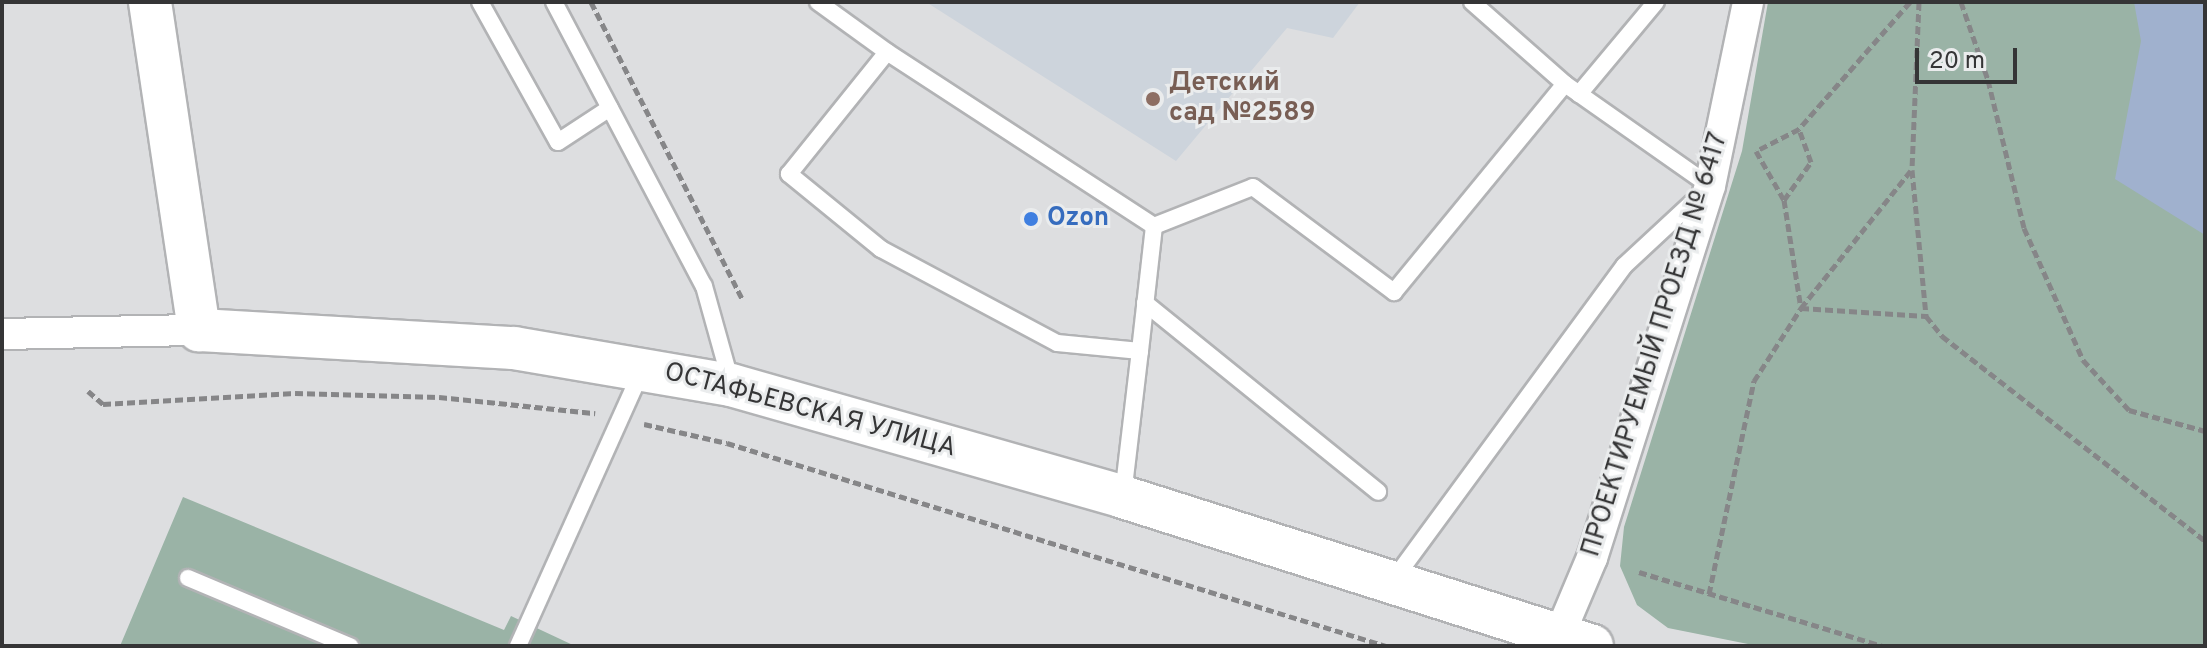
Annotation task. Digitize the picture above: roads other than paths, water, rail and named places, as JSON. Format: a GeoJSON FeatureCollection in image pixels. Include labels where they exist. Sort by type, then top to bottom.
{"type":"FeatureCollection","features":[{"type":"Feature","properties":{"kind":"street"},"geometry":{"type":"LineString","coordinates":[[150,2],[199,330]]}},
{"type":"Feature","properties":{"kind":"street","name":"ПРОЕКТИРУЕМЫЙ ПРОЕЗД № 6417"},"geometry":{"type":"LineString","coordinates":[[1568,643],[1710,186],[1748,2]]}},
{"type":"Feature","properties":{"kind":"street","name":"ОСТАФЬЕВСКАЯ УЛИЦА"},"geometry":{"type":"LineString","coordinates":[[2,334],[199,330],[441,341],[643,368],[731,385],[1123,497],[1568,643]]}},
{"type":"Feature","properties":{"kind":"lane"},"geometry":{"type":"LineString","coordinates":[[480,2],[558,142],[610,108]]}},
{"type":"Feature","properties":{"kind":"lane"},"geometry":{"type":"LineString","coordinates":[[554,2],[704,286],[731,385]]}},
{"type":"Feature","properties":{"kind":"lane"},"geometry":{"type":"LineString","coordinates":[[818,2],[887,52],[1154,226]]}},
{"type":"Feature","properties":{"kind":"lane"},"geometry":{"type":"LineString","coordinates":[[1392,583],[1624,266],[1710,186],[1565,84],[1472,2]]}},
{"type":"Feature","properties":{"kind":"lane"},"geometry":{"type":"LineString","coordinates":[[1579,94],[1656,2]]}},
{"type":"Feature","properties":{"kind":"lane"},"geometry":{"type":"LineString","coordinates":[[887,52],[789,174],[881,249],[1057,343],[1140,351]]}},
{"type":"Feature","properties":{"kind":"lane"},"geometry":{"type":"LineString","coordinates":[[1154,226],[1253,187],[1394,292],[1565,84]]}},
{"type":"Feature","properties":{"kind":"lane"},"geometry":{"type":"LineString","coordinates":[[1123,497],[1154,226]]}},
{"type":"Feature","properties":{"kind":"lane"},"geometry":{"type":"LineString","coordinates":[[1145,303],[1378,492]]}},
{"type":"Feature","properties":{"kind":"lane"},"geometry":{"type":"LineString","coordinates":[[518,646],[643,368]]}},
{"type":"Feature","properties":{"kind":"lane"},"geometry":{"type":"LineString","coordinates":[[188,578],[350,646]]}},
{"type":"Feature","properties":{"kind":"water"},"geometry":{"type":"Polygon","coordinates":[[[2134,2],[2205,2],[2205,235],[2115,179],[2141,41],[2134,2]]]}},
{"type":"Feature","properties":{"kind":"place","name":"Детский сад №2589"},"geometry":{"type":"Point","coordinates":[1153,99]}},
{"type":"Feature","properties":{"kind":"place","name":"Ozon"},"geometry":{"type":"Point","coordinates":[1031,219]}}]}
